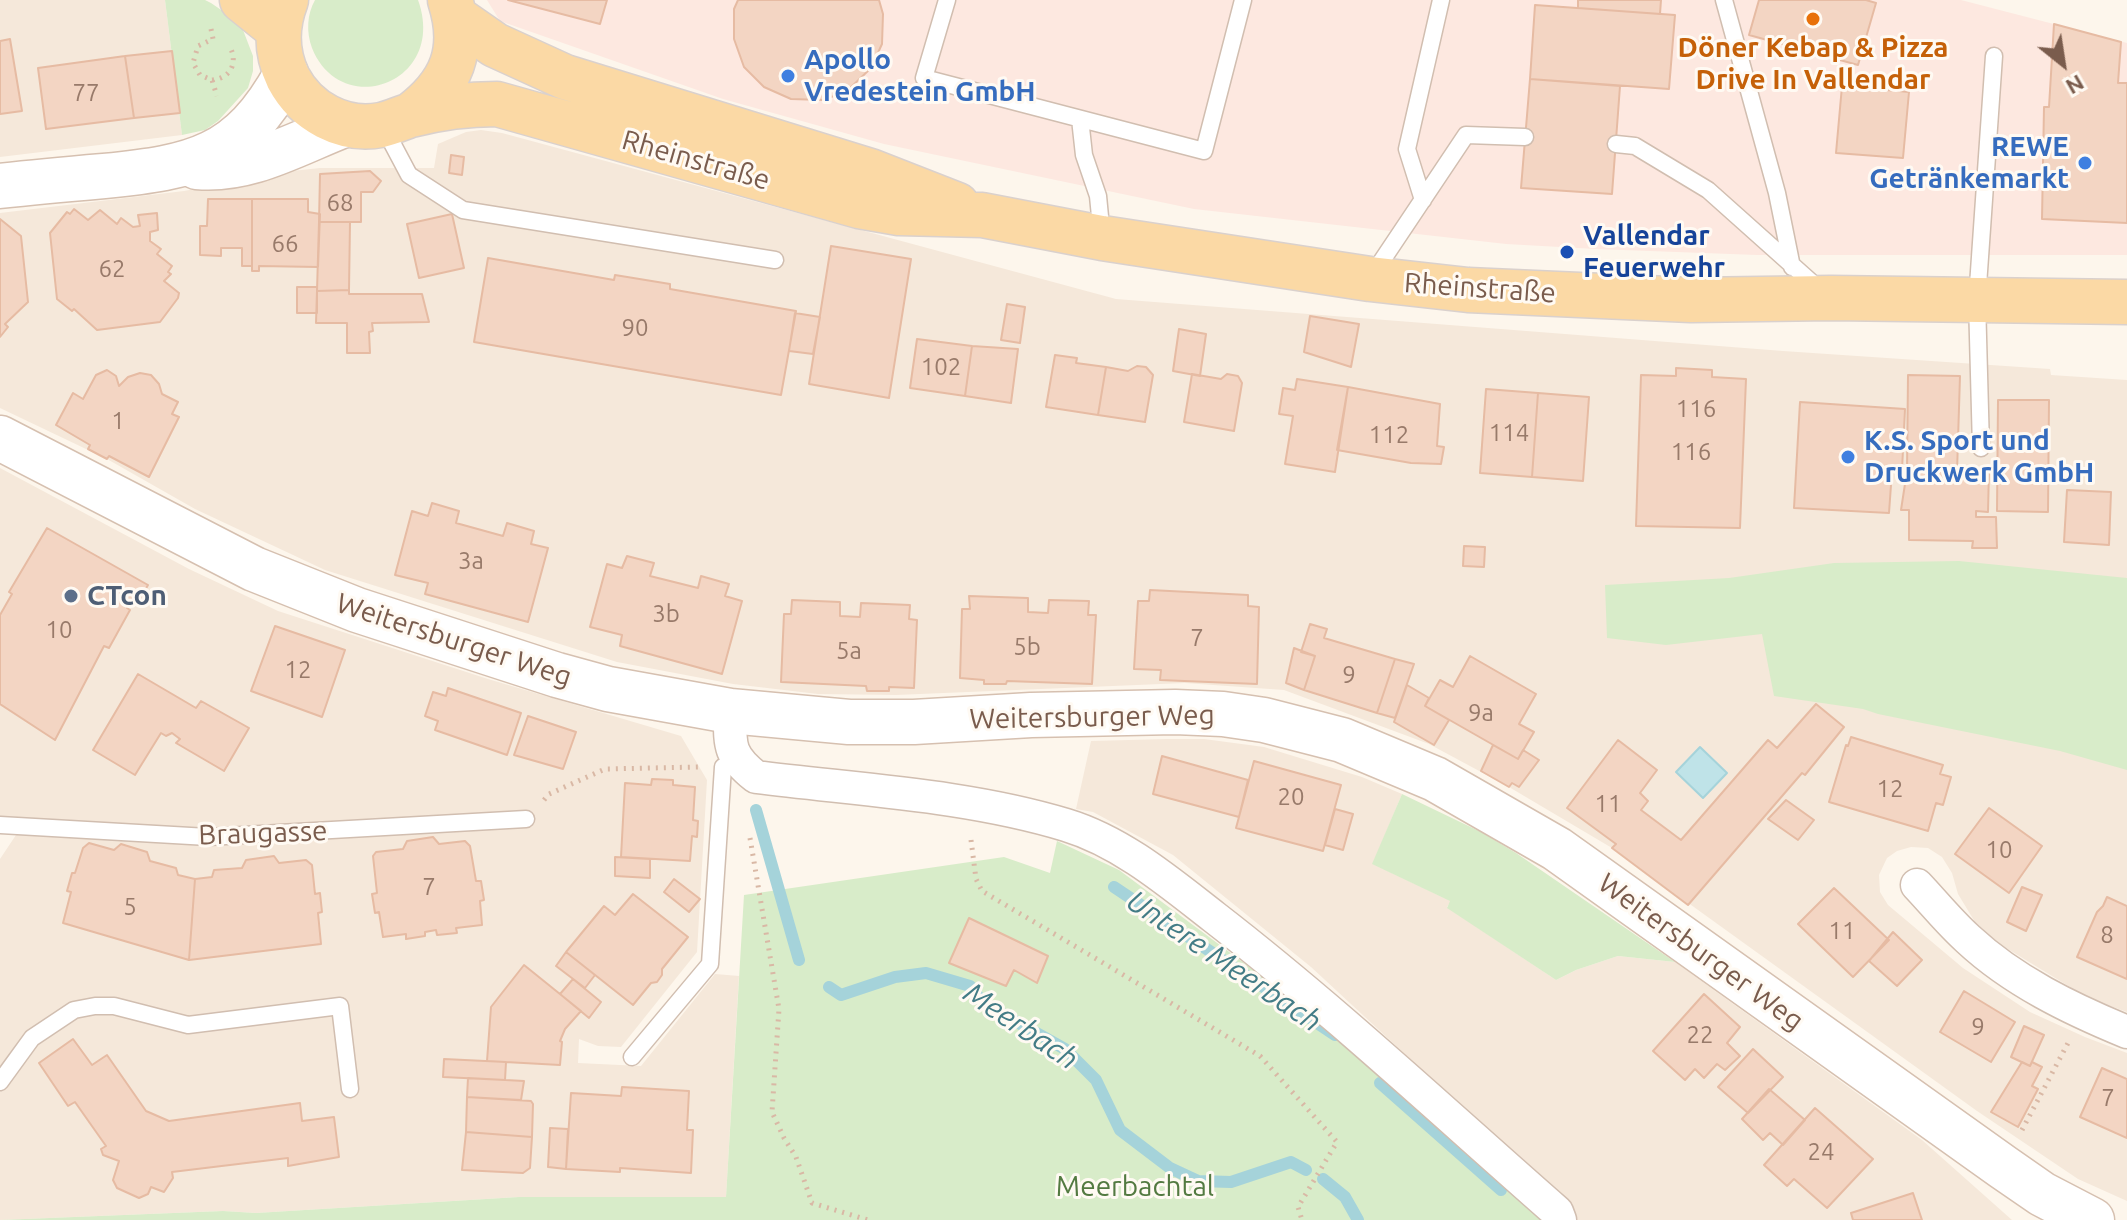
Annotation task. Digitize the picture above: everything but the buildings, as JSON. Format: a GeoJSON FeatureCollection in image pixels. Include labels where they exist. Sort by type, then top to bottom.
{"type":"FeatureCollection","features":[{"type":"Feature","properties":{"kind":"main road","name":"Rheinstraße"},"geometry":{"type":"LineString","coordinates":[[379,121],[429,101],[444,84],[453,63],[457,41],[453,9]]}},
{"type":"Feature","properties":{"kind":"main road","name":"Rheinstraße"},"geometry":{"type":"LineString","coordinates":[[453,9],[495,45],[565,77],[870,171],[982,215]]}},
{"type":"Feature","properties":{"kind":"main road"},"geometry":{"type":"LineString","coordinates":[[226,13],[282,14],[278,51],[293,86],[312,107],[325,117],[379,121]]}},
{"type":"Feature","properties":{"kind":"main road","name":"Rheinstraße"},"geometry":{"type":"LineString","coordinates":[[379,121],[480,104],[497,104],[859,206],[899,213],[982,215],[1102,238],[1370,279],[1468,290],[1691,300],[1831,298],[2127,302]]}},
{"type":"Feature","properties":{"kind":"street"},"geometry":{"type":"LineString","coordinates":[[0,186],[182,166],[232,141],[267,105],[286,74]]}},
{"type":"Feature","properties":{"kind":"street"},"geometry":{"type":"LineString","coordinates":[[182,166],[211,169],[255,160],[379,121]]}},
{"type":"Feature","properties":{"kind":"street","name":"Weitersburger Weg"},"geometry":{"type":"LineString","coordinates":[[0,438],[254,569],[357,610],[608,689],[730,711],[849,722],[1175,712],[1264,720],[1342,740],[1435,779],[1557,849],[2003,1167],[2080,1217]]}},
{"type":"Feature","properties":{"kind":"street"},"geometry":{"type":"LineString","coordinates":[[730,711],[730,764],[756,777],[968,803],[1067,825],[1109,842],[1158,874],[1278,967],[1557,1212],[1560,1220]]}},
{"type":"Feature","properties":{"kind":"street"},"geometry":{"type":"LineString","coordinates":[[1917,885],[1969,940],[2025,982],[2084,1014],[2127,1032]]}},
{"type":"Feature","properties":{"kind":"lane"},"geometry":{"type":"LineString","coordinates":[[947,0],[924,78],[1204,151],[1243,0]]}},
{"type":"Feature","properties":{"kind":"lane"},"geometry":{"type":"LineString","coordinates":[[1423,200],[1407,149],[1441,0]]}},
{"type":"Feature","properties":{"kind":"lane"},"geometry":{"type":"LineString","coordinates":[[1724,0],[1777,193],[1792,267]]}},
{"type":"Feature","properties":{"kind":"lane"},"geometry":{"type":"LineString","coordinates":[[1981,448],[1977,300],[1994,56]]}},
{"type":"Feature","properties":{"kind":"lane"},"geometry":{"type":"LineString","coordinates":[[1080,119],[1084,155],[1098,196],[1102,238]]}},
{"type":"Feature","properties":{"kind":"lane"},"geometry":{"type":"LineString","coordinates":[[379,121],[409,175],[463,210],[775,260]]}},
{"type":"Feature","properties":{"kind":"lane"},"geometry":{"type":"LineString","coordinates":[[1370,279],[1466,135],[1525,137]]}},
{"type":"Feature","properties":{"kind":"lane"},"geometry":{"type":"LineString","coordinates":[[1616,144],[1635,146],[1708,190],[1792,267],[1831,298]]}},
{"type":"Feature","properties":{"kind":"lane"},"geometry":{"type":"LineString","coordinates":[[632,1057],[710,964],[730,764]]}},
{"type":"Feature","properties":{"kind":"lane","name":"Braugasse"},"geometry":{"type":"LineString","coordinates":[[0,825],[208,837],[526,819]]}},
{"type":"Feature","properties":{"kind":"lane"},"geometry":{"type":"LineString","coordinates":[[0,1082],[32,1038],[74,1010],[114,1006],[188,1025],[340,1006],[350,1089]]}},
{"type":"Feature","properties":{"kind":"path"},"geometry":{"type":"LineString","coordinates":[[213,39],[227,43],[234,64],[228,74],[212,80],[195,69],[193,57],[198,46],[213,39],[226,13]]}},
{"type":"Feature","properties":{"kind":"path"},"geometry":{"type":"LineString","coordinates":[[212,80],[219,105]]}},
{"type":"Feature","properties":{"kind":"path"},"geometry":{"type":"LineString","coordinates":[[526,819],[549,794],[605,769],[730,764]]}},
{"type":"Feature","properties":{"kind":"path"},"geometry":{"type":"LineString","coordinates":[[968,803],[972,860],[982,891],[1260,1056],[1337,1142],[1298,1207],[1302,1220]]}},
{"type":"Feature","properties":{"kind":"path"},"geometry":{"type":"LineString","coordinates":[[747,823],[779,1009],[772,1112],[796,1157],[812,1203],[868,1220]]}},
{"type":"Feature","properties":{"kind":"path"},"geometry":{"type":"LineString","coordinates":[[2040,1093],[2084,1014]]}},
{"type":"Feature","properties":{"kind":"shaded area"},"geometry":{"type":"Polygon","coordinates":[[[0,0],[165,0],[182,135],[0,157],[0,0]]]}},
{"type":"Feature","properties":{"kind":"shaded area"},"geometry":{"type":"Polygon","coordinates":[[[487,0],[1961,0],[2127,43],[2127,255],[1757,255],[1596,249],[1506,244],[1194,209],[884,144],[723,99],[500,21],[487,0]]]}},
{"type":"Feature","properties":{"kind":"shaded area"},"geometry":{"type":"Polygon","coordinates":[[[481,130],[502,133],[1116,299],[2050,369],[2051,375],[2127,380],[2127,1012],[2088,998],[1998,943],[1975,922],[1958,894],[1952,873],[1942,857],[1928,848],[1911,847],[1897,851],[1887,858],[1879,875],[1880,892],[1888,905],[1963,968],[2030,1012],[2127,1053],[2127,1201],[2078,1179],[1977,1111],[1612,848],[1429,744],[1284,690],[1185,683],[896,695],[818,694],[733,684],[617,662],[325,570],[195,509],[107,459],[0,408],[0,213],[184,191],[320,168],[434,168],[438,144],[466,132],[481,130]]]}},
{"type":"Feature","properties":{"kind":"shaded area"},"geometry":{"type":"Polygon","coordinates":[[[0,468],[189,569],[278,611],[488,679],[681,736],[707,780],[697,952],[621,1047],[598,1046],[579,1039],[578,1063],[641,1066],[715,974],[739,976],[726,1197],[519,1197],[256,1213],[223,1211],[0,1220],[0,859],[18,832],[0,816],[0,468]]]}},
{"type":"Feature","properties":{"kind":"shaded area"},"geometry":{"type":"Polygon","coordinates":[[[1204,739],[1264,747],[1362,777],[1402,794],[1373,864],[1451,901],[1447,907],[1556,980],[1618,956],[1675,962],[1922,1140],[2012,1220],[1574,1220],[1571,1208],[1311,967],[1173,855],[1093,812],[1076,809],[1091,741],[1204,739]]]}},
{"type":"Feature","properties":{"kind":"green space"},"geometry":{"type":"Polygon","coordinates":[[[165,0],[205,0],[211,3],[243,30],[253,56],[248,88],[218,121],[205,130],[182,135],[165,0]]]}},
{"type":"Feature","properties":{"kind":"green space"},"geometry":{"type":"Polygon","coordinates":[[[315,0],[418,0],[423,29],[418,53],[405,71],[387,82],[366,87],[345,83],[326,70],[312,48],[308,23],[315,0]]]}},
{"type":"Feature","properties":{"kind":"green space"},"geometry":{"type":"Polygon","coordinates":[[[1959,561],[2127,578],[2127,770],[2060,751],[1863,709],[1774,696],[1762,634],[1666,645],[1607,638],[1605,585],[1729,578],[1834,563],[1959,561]]]}},
{"type":"Feature","properties":{"kind":"green space"},"geometry":{"type":"Polygon","coordinates":[[[1402,794],[1481,832],[1516,853],[1675,962],[1618,956],[1556,980],[1447,908],[1450,901],[1372,864],[1402,794]]]}},
{"type":"Feature","properties":{"kind":"green space","name":"Meerbachtal"},"geometry":{"type":"Polygon","coordinates":[[[1057,841],[1119,870],[1279,989],[1547,1220],[0,1220],[223,1211],[256,1213],[519,1197],[726,1197],[744,895],[1004,857],[1050,873],[1057,841]]]}},
{"type":"Feature","properties":{"kind":"water"},"geometry":{"type":"Polygon","coordinates":[[[1700,747],[1727,773],[1703,798],[1676,772],[1700,747]]]}},
{"type":"Feature","properties":{"kind":"waterway","name":"Meerbach"},"geometry":{"type":"LineString","coordinates":[[756,810],[799,960]]}},
{"type":"Feature","properties":{"kind":"waterway","name":"Untere Meerbach"},"geometry":{"type":"LineString","coordinates":[[1114,887],[1335,1035]]}},
{"type":"Feature","properties":{"kind":"waterway","name":"Meerbach"},"geometry":{"type":"LineString","coordinates":[[829,987],[841,995],[895,977],[926,973],[970,986],[983,1003],[1065,1049],[1096,1080],[1120,1130],[1170,1168],[1198,1181],[1231,1182],[1291,1162],[1306,1170]]}},
{"type":"Feature","properties":{"kind":"waterway","name":"Untere Meerbach"},"geometry":{"type":"LineString","coordinates":[[1380,1083],[1501,1190]]}},
{"type":"Feature","properties":{"kind":"waterway","name":"Meerbach"},"geometry":{"type":"LineString","coordinates":[[1323,1179],[1345,1197],[1358,1220]]}},
{"type":"Feature","properties":{"kind":"place","name":"Döner Kebap & Pizza Drive In Vallendar"},"geometry":{"type":"Point","coordinates":[1813,19]}},
{"type":"Feature","properties":{"kind":"place","name":"Apollo Vredestein GmbH"},"geometry":{"type":"Point","coordinates":[788,76]}},
{"type":"Feature","properties":{"kind":"place","name":"REWE Getränkemarkt"},"geometry":{"type":"Point","coordinates":[2085,163]}},
{"type":"Feature","properties":{"kind":"place","name":"Vallendar Feuerwehr"},"geometry":{"type":"Point","coordinates":[1567,252]}},
{"type":"Feature","properties":{"kind":"place","name":"K.S. Sport und Druckwerk GmbH"},"geometry":{"type":"Point","coordinates":[1848,457]}},
{"type":"Feature","properties":{"kind":"place","name":"CTcon"},"geometry":{"type":"Point","coordinates":[71,596]}}]}
